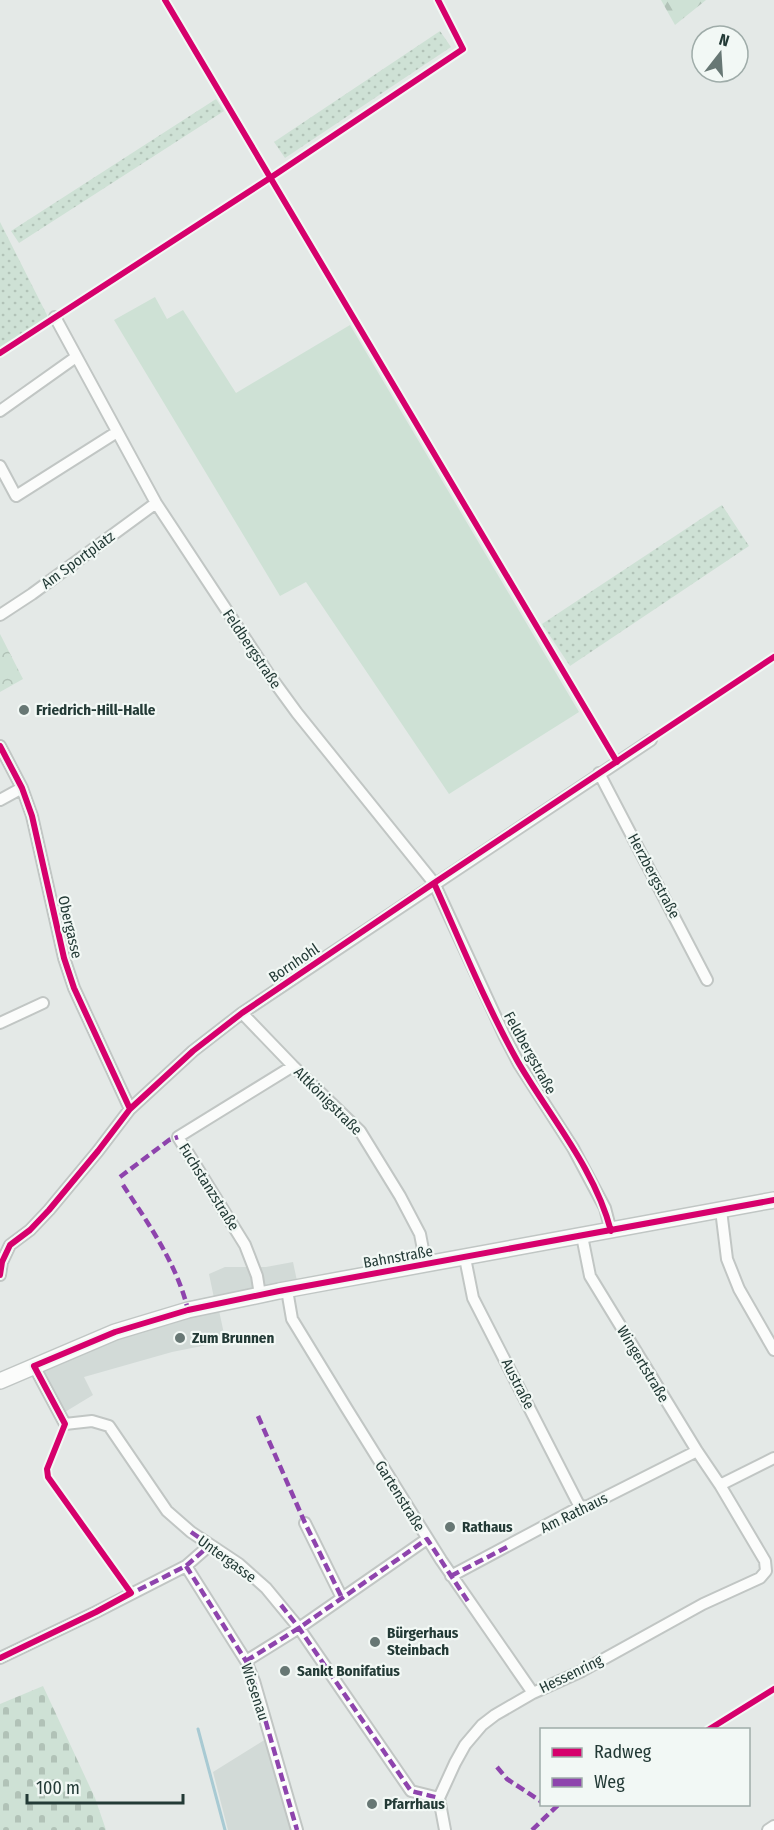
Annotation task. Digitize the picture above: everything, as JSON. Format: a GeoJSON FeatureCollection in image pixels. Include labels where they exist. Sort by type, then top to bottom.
{"type":"FeatureCollection","features":[{"type":"Feature","properties":{"kind":"main road","name":"Bahnstraße"},"geometry":{"type":"LineString","coordinates":[[0,1381],[115,1332],[188,1310],[774,1200]]}},
{"type":"Feature","properties":{"kind":"street","name":"Feldbergstraße"},"geometry":{"type":"LineString","coordinates":[[55,317],[156,503],[276,685],[434,883],[505,1037],[519,1064],[573,1148],[605,1208],[611,1231]]}},
{"type":"Feature","properties":{"kind":"street"},"geometry":{"type":"LineString","coordinates":[[0,411],[76,357]]}},
{"type":"Feature","properties":{"kind":"street"},"geometry":{"type":"LineString","coordinates":[[0,466],[16,496],[117,432]]}},
{"type":"Feature","properties":{"kind":"street","name":"Am Sportplatz"},"geometry":{"type":"LineString","coordinates":[[0,615],[156,503]]}},
{"type":"Feature","properties":{"kind":"street","name":"Bornhohl"},"geometry":{"type":"LineString","coordinates":[[0,1275],[1,1262],[10,1245],[30,1230],[49,1210],[130,1108],[193,1051],[242,1013],[651,740]]}},
{"type":"Feature","properties":{"kind":"street","name":"Obergasse"},"geometry":{"type":"LineString","coordinates":[[0,746],[22,788],[32,816],[64,958],[74,988],[130,1108]]}},
{"type":"Feature","properties":{"kind":"street","name":"Herzbergstraße"},"geometry":{"type":"LineString","coordinates":[[599,773],[707,980]]}},
{"type":"Feature","properties":{"kind":"street"},"geometry":{"type":"LineString","coordinates":[[0,800],[22,788]]}},
{"type":"Feature","properties":{"kind":"street"},"geometry":{"type":"LineString","coordinates":[[0,1023],[43,1003]]}},
{"type":"Feature","properties":{"kind":"street","name":"Altkönigstraße"},"geometry":{"type":"LineString","coordinates":[[242,1013],[349,1119],[368,1141],[420,1234],[426,1265]]}},
{"type":"Feature","properties":{"kind":"street","name":"Fuchstanzstraße"},"geometry":{"type":"LineString","coordinates":[[260,1295],[257,1276],[245,1245],[178,1137],[293,1066]]}},
{"type":"Feature","properties":{"kind":"street"},"geometry":{"type":"LineString","coordinates":[[721,1210],[728,1259],[739,1289],[774,1350]]}},
{"type":"Feature","properties":{"kind":"street","name":"Wingertstraße"},"geometry":{"type":"LineString","coordinates":[[582,1236],[590,1276],[720,1485],[765,1561],[766,1571]]}},
{"type":"Feature","properties":{"kind":"street","name":"Austraße"},"geometry":{"type":"LineString","coordinates":[[465,1258],[473,1298],[580,1507]]}},
{"type":"Feature","properties":{"kind":"street","name":"Gartenstraße"},"geometry":{"type":"LineString","coordinates":[[287,1290],[292,1319],[427,1539],[533,1693]]}},
{"type":"Feature","properties":{"kind":"street","name":"Untergasse"},"geometry":{"type":"LineString","coordinates":[[34,1366],[65,1424],[92,1421],[109,1426],[167,1511],[191,1532],[239,1564],[266,1588],[299,1628],[411,1791],[439,1798]]}},
{"type":"Feature","properties":{"kind":"street","name":"Am Rathaus"},"geometry":{"type":"LineString","coordinates":[[451,1576],[580,1507],[588,1506],[697,1451]]}},
{"type":"Feature","properties":{"kind":"street"},"geometry":{"type":"LineString","coordinates":[[720,1485],[774,1458]]}},
{"type":"Feature","properties":{"kind":"street"},"geometry":{"type":"LineString","coordinates":[[305,1523],[342,1598]]}},
{"type":"Feature","properties":{"kind":"street"},"geometry":{"type":"LineString","coordinates":[[246,1661],[299,1628],[427,1539]]}},
{"type":"Feature","properties":{"kind":"street"},"geometry":{"type":"LineString","coordinates":[[0,1658],[186,1566],[210,1545]]}},
{"type":"Feature","properties":{"kind":"street","name":"Wiesenau"},"geometry":{"type":"LineString","coordinates":[[186,1566],[246,1661],[254,1681],[297,1830]]}},
{"type":"Feature","properties":{"kind":"street","name":"Hessenring"},"geometry":{"type":"LineString","coordinates":[[439,1798],[455,1762],[471,1736],[495,1715],[533,1693],[582,1671],[703,1604],[760,1578],[766,1571]]}},
{"type":"Feature","properties":{"kind":"street"},"geometry":{"type":"LineString","coordinates":[[439,1798],[445,1830]]}},
{"type":"Feature","properties":{"kind":"street"},"geometry":{"type":"LineString","coordinates":[[768,1830],[774,1826]]}},
{"type":"Feature","properties":{"kind":"shaded area"},"geometry":{"type":"Polygon","coordinates":[[[293,1262],[297,1281],[214,1298],[209,1274],[225,1267],[266,1267],[293,1262]]]}},
{"type":"Feature","properties":{"kind":"shaded area"},"geometry":{"type":"Polygon","coordinates":[[[218,1306],[226,1343],[172,1352],[84,1377],[93,1395],[60,1415],[34,1366],[218,1306]]]}},
{"type":"Feature","properties":{"kind":"shaded area"},"geometry":{"type":"Polygon","coordinates":[[[266,1739],[293,1830],[228,1830],[213,1772],[266,1739]]]}},
{"type":"Feature","properties":{"kind":"green space"},"geometry":{"type":"Polygon","coordinates":[[[661,0],[706,0],[675,25],[661,0]]]}},
{"type":"Feature","properties":{"kind":"green space"},"geometry":{"type":"Polygon","coordinates":[[[440,31],[451,47],[285,158],[274,142],[440,31]]]}},
{"type":"Feature","properties":{"kind":"green space"},"geometry":{"type":"Polygon","coordinates":[[[216,99],[224,111],[19,243],[11,231],[216,99]]]}},
{"type":"Feature","properties":{"kind":"green space"},"geometry":{"type":"Polygon","coordinates":[[[0,222],[48,317],[0,348],[0,222]]]}},
{"type":"Feature","properties":{"kind":"green space"},"geometry":{"type":"Polygon","coordinates":[[[155,297],[167,319],[183,310],[236,393],[350,325],[579,712],[449,794],[306,582],[280,596],[114,320],[155,297]]]}},
{"type":"Feature","properties":{"kind":"green space"},"geometry":{"type":"Polygon","coordinates":[[[722,505],[749,546],[570,666],[542,624],[722,505]]]}},
{"type":"Feature","properties":{"kind":"green space"},"geometry":{"type":"Polygon","coordinates":[[[0,634],[23,679],[0,692],[0,634]]]}},
{"type":"Feature","properties":{"kind":"green space"},"geometry":{"type":"Polygon","coordinates":[[[43,1686],[95,1798],[106,1830],[0,1830],[0,1704],[43,1686]]]}},
{"type":"Feature","properties":{"kind":"waterway"},"geometry":{"type":"LineString","coordinates":[[198,1729],[225,1830]]}},
{"type":"Feature","properties":{"kind":"marked path"},"geometry":{"type":"LineString","coordinates":[[120,1177],[169,1140],[178,1137]]}},
{"type":"Feature","properties":{"kind":"marked path"},"geometry":{"type":"LineString","coordinates":[[123,1185],[169,1260],[188,1310]]}},
{"type":"Feature","properties":{"kind":"marked path"},"geometry":{"type":"LineString","coordinates":[[258,1416],[305,1523],[342,1598]]}},
{"type":"Feature","properties":{"kind":"marked path"},"geometry":{"type":"LineString","coordinates":[[191,1532],[219,1551]]}},
{"type":"Feature","properties":{"kind":"marked path"},"geometry":{"type":"LineString","coordinates":[[246,1661],[299,1628],[427,1539],[469,1603]]}},
{"type":"Feature","properties":{"kind":"marked path"},"geometry":{"type":"LineString","coordinates":[[126,1596],[186,1566],[210,1545]]}},
{"type":"Feature","properties":{"kind":"marked path"},"geometry":{"type":"LineString","coordinates":[[451,1576],[509,1546]]}},
{"type":"Feature","properties":{"kind":"marked path"},"geometry":{"type":"LineString","coordinates":[[186,1566],[246,1661],[254,1681],[297,1830]]}},
{"type":"Feature","properties":{"kind":"marked path"},"geometry":{"type":"LineString","coordinates":[[281,1605],[411,1791],[439,1798]]}},
{"type":"Feature","properties":{"kind":"marked path"},"geometry":{"type":"LineString","coordinates":[[497,1767],[507,1779],[540,1801]]}},
{"type":"Feature","properties":{"kind":"marked path"},"geometry":{"type":"LineString","coordinates":[[532,1830],[557,1806]]}},
{"type":"Feature","properties":{"kind":"cycle path"},"geometry":{"type":"LineString","coordinates":[[165,0],[617,762]]}},
{"type":"Feature","properties":{"kind":"cycle path"},"geometry":{"type":"LineString","coordinates":[[0,353],[270,178],[463,49],[438,0]]}},
{"type":"Feature","properties":{"kind":"cycle path"},"geometry":{"type":"LineString","coordinates":[[0,1275],[2,1262],[10,1245],[30,1230],[49,1210],[130,1109],[193,1051],[242,1013],[774,657]]}},
{"type":"Feature","properties":{"kind":"cycle path"},"geometry":{"type":"LineString","coordinates":[[0,746],[22,788],[32,816],[64,958],[74,988],[130,1109]]}},
{"type":"Feature","properties":{"kind":"cycle path"},"geometry":{"type":"LineString","coordinates":[[434,883],[506,1040],[583,1165],[604,1208],[611,1231]]}},
{"type":"Feature","properties":{"kind":"cycle path"},"geometry":{"type":"LineString","coordinates":[[0,1658],[131,1593],[48,1477],[47,1469],[65,1424],[34,1366],[115,1332],[188,1310],[279,1291],[774,1200]]}},
{"type":"Feature","properties":{"kind":"cycle path"},"geometry":{"type":"LineString","coordinates":[[711,1728],[774,1689]]}},
{"type":"Feature","properties":{"kind":"place","name":"Friedrich-Hill-Halle"},"geometry":{"type":"Point","coordinates":[24,710]}},
{"type":"Feature","properties":{"kind":"place","name":"Zum Brunnen"},"geometry":{"type":"Point","coordinates":[180,1338]}},
{"type":"Feature","properties":{"kind":"place","name":"Rathaus"},"geometry":{"type":"Point","coordinates":[450,1527]}},
{"type":"Feature","properties":{"kind":"place","name":"Bürgerhaus Steinbach"},"geometry":{"type":"Point","coordinates":[375,1642]}},
{"type":"Feature","properties":{"kind":"place","name":"Sankt Bonifatius"},"geometry":{"type":"Point","coordinates":[285,1671]}},
{"type":"Feature","properties":{"kind":"place","name":"Pfarrhaus"},"geometry":{"type":"Point","coordinates":[372,1804]}}]}
